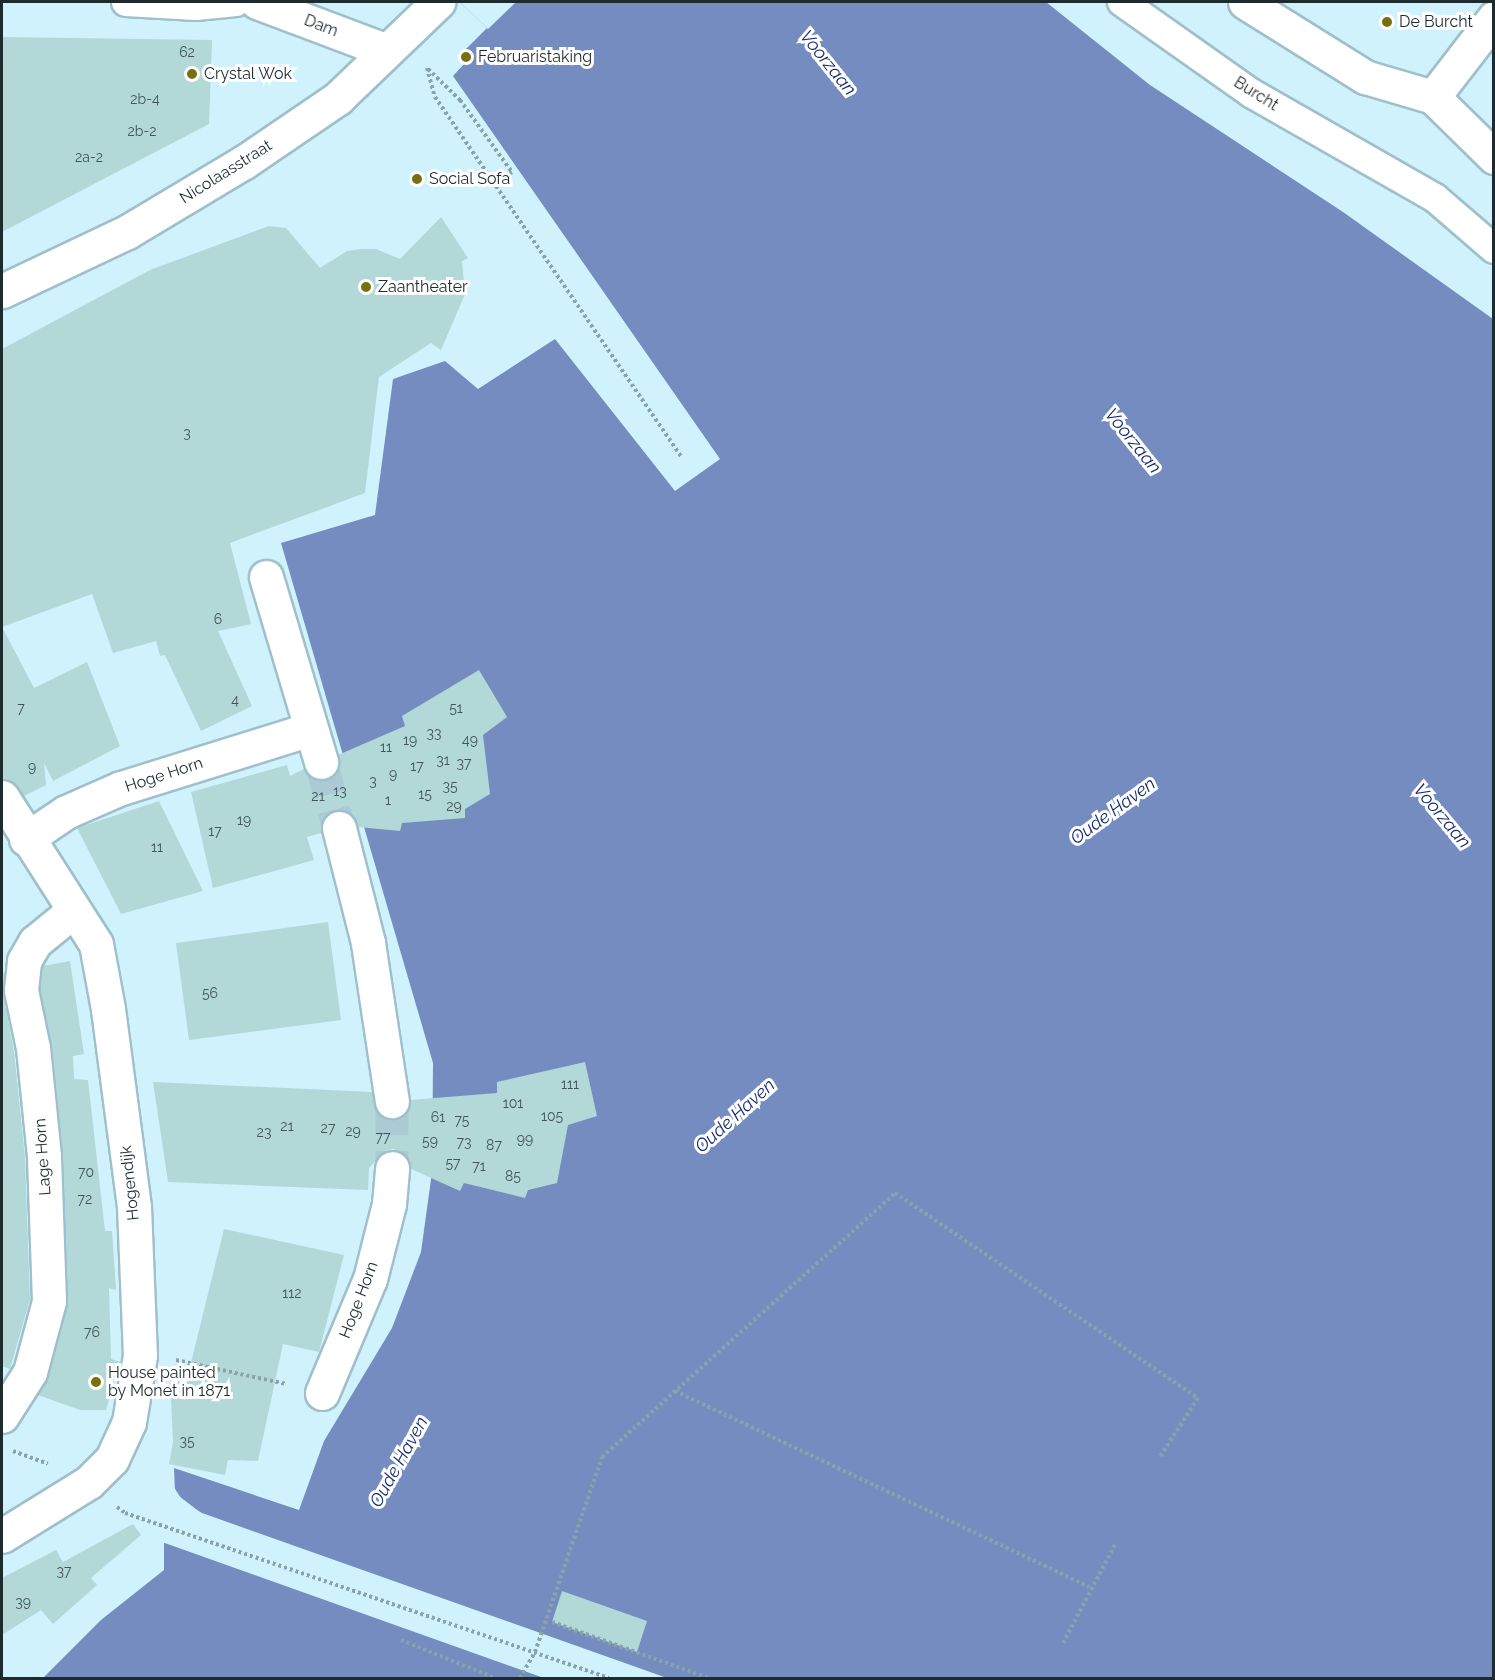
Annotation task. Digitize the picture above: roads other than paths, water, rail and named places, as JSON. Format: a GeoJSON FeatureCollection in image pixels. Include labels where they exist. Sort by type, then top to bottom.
{"type":"FeatureCollection","features":[{"type":"Feature","properties":{"kind":"street"},"geometry":{"type":"LineString","coordinates":[[126,2],[196,6],[236,2]]}},
{"type":"Feature","properties":{"kind":"street","name":"Dam"},"geometry":{"type":"LineString","coordinates":[[257,2],[412,25]]}},
{"type":"Feature","properties":{"kind":"street","name":"Burcht"},"geometry":{"type":"LineString","coordinates":[[1122,2],[1251,93],[1435,198],[1494,249]]}},
{"type":"Feature","properties":{"kind":"street"},"geometry":{"type":"LineString","coordinates":[[1245,2],[1365,77],[1433,97],[1494,157]]}},
{"type":"Feature","properties":{"kind":"street"},"geometry":{"type":"LineString","coordinates":[[1433,97],[1494,18]]}},
{"type":"Feature","properties":{"kind":"street","name":"Nicolaasstraat"},"geometry":{"type":"LineString","coordinates":[[2,291],[127,232],[244,162],[338,98],[412,25]]}},
{"type":"Feature","properties":{"kind":"street"},"geometry":{"type":"LineString","coordinates":[[266,577],[321,762]]}},
{"type":"Feature","properties":{"kind":"street","name":"Hoge Horn"},"geometry":{"type":"LineString","coordinates":[[26,839],[66,812],[122,788],[310,729]]}},
{"type":"Feature","properties":{"kind":"street","name":"Hogendijk"},"geometry":{"type":"LineString","coordinates":[[2,797],[26,839],[96,944],[108,1009],[134,1207],[140,1355],[129,1422],[112,1459],[88,1482],[2,1536]]}},
{"type":"Feature","properties":{"kind":"street"},"geometry":{"type":"LineString","coordinates":[[339,828],[368,943],[392,1101]]}},
{"type":"Feature","properties":{"kind":"street","name":"Lage Horn"},"geometry":{"type":"LineString","coordinates":[[2,1414],[30,1372],[49,1301],[44,1156],[33,1048],[21,990],[24,961],[35,942],[73,911]]}},
{"type":"Feature","properties":{"kind":"street","name":"Hoge Horn"},"geometry":{"type":"LineString","coordinates":[[322,1393],[370,1279],[389,1204],[392,1168]]}},
{"type":"Feature","properties":{"kind":"water"},"geometry":{"type":"Polygon","coordinates":[[[413,2],[460,2],[488,29],[516,2],[1046,2],[1150,85],[1343,212],[1493,319],[1493,1678],[43,1678],[101,1620],[164,1570],[164,1543],[201,1513],[175,1493],[174,1468],[299,1510],[324,1441],[392,1328],[421,1252],[432,1172],[433,1063],[281,543],[375,515],[393,379],[445,361],[478,389],[555,339],[675,491],[720,459],[453,76],[465,63],[464,52],[413,2]]]}},
{"type":"Feature","properties":{"kind":"tunnel"},"geometry":{"type":"LineString","coordinates":[[321,762],[339,828]]}},
{"type":"Feature","properties":{"kind":"tunnel"},"geometry":{"type":"LineString","coordinates":[[392,1101],[392,1168]]}},
{"type":"Feature","properties":{"kind":"place","name":"De Burcht"},"geometry":{"type":"Point","coordinates":[1387,22]}},
{"type":"Feature","properties":{"kind":"place","name":"Februaristaking"},"geometry":{"type":"Point","coordinates":[466,57]}},
{"type":"Feature","properties":{"kind":"place","name":"Crystal Wok"},"geometry":{"type":"Point","coordinates":[192,74]}},
{"type":"Feature","properties":{"kind":"place","name":"Social Sofa"},"geometry":{"type":"Point","coordinates":[417,179]}},
{"type":"Feature","properties":{"kind":"place","name":"Zaantheater"},"geometry":{"type":"Point","coordinates":[366,287]}},
{"type":"Feature","properties":{"kind":"place","name":"House painted by Monet in 1871"},"geometry":{"type":"Point","coordinates":[96,1382]}},
{"type":"Feature","properties":{"kind":"water label","name":"Voorzaan"},"geometry":{"type":"Point","coordinates":[828,63]}},
{"type":"Feature","properties":{"kind":"water label","name":"Voorzaan"},"geometry":{"type":"Point","coordinates":[1133,441]}},
{"type":"Feature","properties":{"kind":"water label","name":"Oude Haven"},"geometry":{"type":"Point","coordinates":[1113,811]}},
{"type":"Feature","properties":{"kind":"water label","name":"Voorzaan"},"geometry":{"type":"Point","coordinates":[1442,816]}},
{"type":"Feature","properties":{"kind":"water label","name":"Oude Haven"},"geometry":{"type":"Point","coordinates":[735,1116]}},
{"type":"Feature","properties":{"kind":"water label","name":"Oude Haven"},"geometry":{"type":"Point","coordinates":[399,1462]}}]}
